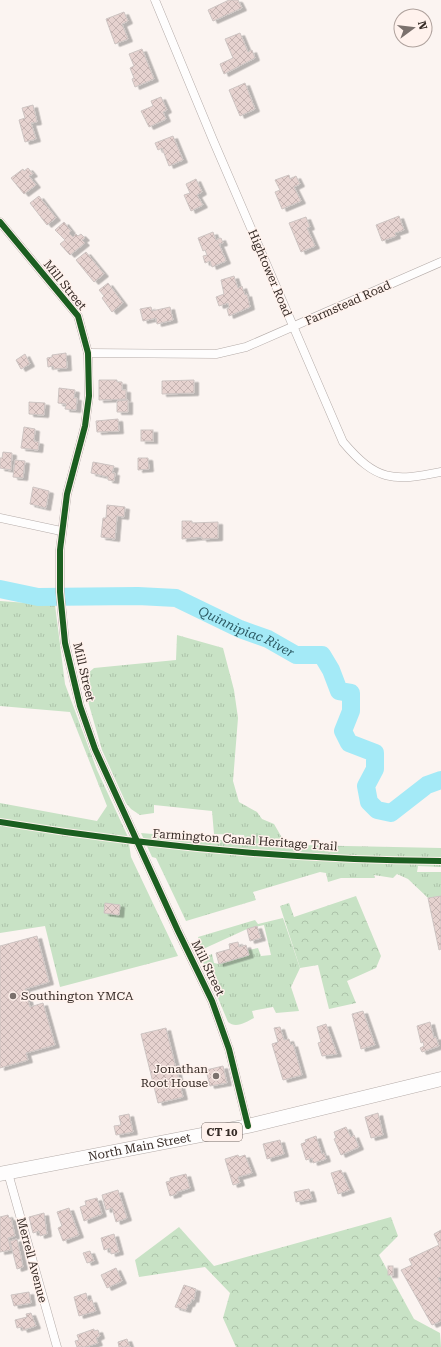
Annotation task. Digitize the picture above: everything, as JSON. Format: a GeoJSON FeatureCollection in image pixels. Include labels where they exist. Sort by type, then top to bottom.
{"type":"FeatureCollection","features":[{"type":"Feature","properties":{"kind":"highway","name":"North Main Street"},"geometry":{"type":"LineString","coordinates":[[4,1174],[248,1126],[441,1079]]}},
{"type":"Feature","properties":{"kind":"street","name":"Hightower Road"},"geometry":{"type":"LineString","coordinates":[[155,0],[343,442],[357,459],[373,471],[391,478],[414,478],[441,472]]}},
{"type":"Feature","properties":{"kind":"street","name":"Mill Street"},"geometry":{"type":"LineString","coordinates":[[1,226],[78,316],[88,352],[89,396],[85,426],[67,494],[61,531],[60,592],[69,665],[90,734],[178,930],[212,1001],[229,1049],[248,1126]]}},
{"type":"Feature","properties":{"kind":"street","name":"Farmstead Road"},"geometry":{"type":"LineString","coordinates":[[88,352],[216,354],[246,347],[441,262]]}},
{"type":"Feature","properties":{"kind":"street"},"geometry":{"type":"LineString","coordinates":[[0,518],[61,531]]}},
{"type":"Feature","properties":{"kind":"street","name":"Merrell Avenue"},"geometry":{"type":"LineString","coordinates":[[4,1174],[57,1347]]}},
{"type":"Feature","properties":{"kind":"green space"},"geometry":{"type":"Polygon","coordinates":[[[0,601],[55,605],[65,684],[97,770],[128,837],[131,857],[178,956],[60,987],[45,926],[0,933],[0,803],[97,821],[107,806],[70,712],[0,706],[0,601]]]}},
{"type":"Feature","properties":{"kind":"green space"},"geometry":{"type":"Polygon","coordinates":[[[177,635],[223,648],[234,690],[238,718],[233,781],[239,802],[257,812],[262,819],[274,824],[285,843],[299,845],[441,848],[441,867],[418,866],[417,872],[441,872],[441,896],[428,898],[408,879],[397,874],[393,878],[374,875],[375,878],[341,878],[328,882],[326,873],[320,872],[253,892],[256,900],[186,921],[156,858],[152,857],[141,833],[245,842],[244,835],[214,834],[212,811],[154,805],[154,813],[140,815],[131,809],[126,803],[102,750],[83,684],[86,675],[94,668],[176,660],[177,635]]]}},
{"type":"Feature","properties":{"kind":"green space"},"geometry":{"type":"Polygon","coordinates":[[[356,896],[381,956],[376,968],[347,981],[356,1003],[329,1009],[318,965],[300,968],[280,906],[289,903],[294,917],[356,896]]]}},
{"type":"Feature","properties":{"kind":"green space"},"geometry":{"type":"Polygon","coordinates":[[[283,918],[300,968],[291,987],[299,1011],[276,1013],[273,1007],[252,1011],[254,1018],[238,1025],[231,1024],[228,1022],[203,962],[205,957],[212,954],[214,963],[219,964],[249,955],[248,950],[258,948],[261,956],[271,955],[264,925],[247,929],[201,950],[198,937],[255,920],[258,924],[283,918]]]}},
{"type":"Feature","properties":{"kind":"green space"},"geometry":{"type":"Polygon","coordinates":[[[391,1217],[398,1236],[379,1255],[414,1319],[440,1333],[441,1347],[236,1347],[223,1318],[230,1293],[205,1267],[139,1277],[135,1260],[179,1227],[214,1266],[391,1217]]]}},
{"type":"Feature","properties":{"kind":"building"},"geometry":{"type":"Polygon","coordinates":[[[229,0],[238,0],[242,8],[213,21],[208,10],[229,0]]]}},
{"type":"Feature","properties":{"kind":"building"},"geometry":{"type":"Polygon","coordinates":[[[124,12],[128,21],[122,24],[128,39],[115,44],[106,19],[124,12]]]}},
{"type":"Feature","properties":{"kind":"building"},"geometry":{"type":"Polygon","coordinates":[[[240,33],[248,52],[252,50],[255,58],[224,74],[220,64],[233,58],[225,39],[240,33]]]}},
{"type":"Feature","properties":{"kind":"building"},"geometry":{"type":"Polygon","coordinates":[[[142,49],[154,79],[135,87],[132,79],[134,78],[130,68],[134,66],[129,54],[142,49]]]}},
{"type":"Feature","properties":{"kind":"building"},"geometry":{"type":"Polygon","coordinates":[[[245,83],[255,109],[240,116],[229,90],[245,83]]]}},
{"type":"Feature","properties":{"kind":"building"},"geometry":{"type":"Polygon","coordinates":[[[161,97],[167,110],[163,112],[166,119],[149,127],[141,111],[153,106],[151,101],[161,97]]]}},
{"type":"Feature","properties":{"kind":"building"},"geometry":{"type":"Polygon","coordinates":[[[33,105],[37,122],[31,123],[36,139],[25,142],[19,120],[25,118],[22,108],[33,105]]]}},
{"type":"Feature","properties":{"kind":"building"},"geometry":{"type":"Polygon","coordinates":[[[173,136],[183,160],[169,166],[162,148],[158,150],[155,143],[173,136]]]}},
{"type":"Feature","properties":{"kind":"building"},"geometry":{"type":"Polygon","coordinates":[[[28,168],[33,174],[29,176],[36,185],[24,194],[11,178],[23,169],[24,171],[28,168]]]}},
{"type":"Feature","properties":{"kind":"building"},"geometry":{"type":"Polygon","coordinates":[[[289,175],[290,179],[296,176],[300,184],[294,187],[301,201],[282,209],[275,192],[280,190],[275,180],[289,175]]]}},
{"type":"Feature","properties":{"kind":"building"},"geometry":{"type":"Polygon","coordinates":[[[196,179],[202,192],[197,195],[203,205],[191,211],[184,195],[190,193],[186,184],[196,179]]]}},
{"type":"Feature","properties":{"kind":"building"},"geometry":{"type":"Polygon","coordinates":[[[39,196],[56,218],[47,225],[30,203],[39,196]]]}},
{"type":"Feature","properties":{"kind":"building"},"geometry":{"type":"Polygon","coordinates":[[[399,216],[404,230],[395,233],[396,236],[382,241],[376,225],[399,216]]]}},
{"type":"Feature","properties":{"kind":"building"},"geometry":{"type":"Polygon","coordinates":[[[306,217],[310,227],[307,228],[315,246],[301,252],[289,223],[306,217]]]}},
{"type":"Feature","properties":{"kind":"building"},"geometry":{"type":"Polygon","coordinates":[[[64,222],[71,231],[69,233],[73,237],[76,234],[78,236],[81,234],[85,238],[82,240],[85,243],[70,255],[60,244],[65,240],[55,230],[64,222]]]}},
{"type":"Feature","properties":{"kind":"building"},"geometry":{"type":"Polygon","coordinates":[[[213,232],[216,240],[221,238],[223,243],[219,244],[226,261],[212,267],[210,261],[205,263],[203,256],[207,255],[205,250],[203,251],[198,238],[213,232]]]}},
{"type":"Feature","properties":{"kind":"building"},"geometry":{"type":"Polygon","coordinates":[[[86,252],[104,274],[94,282],[76,260],[86,252]]]}},
{"type":"Feature","properties":{"kind":"building"},"geometry":{"type":"Polygon","coordinates":[[[234,276],[238,288],[242,286],[245,295],[247,294],[250,307],[229,316],[227,309],[229,308],[228,303],[219,306],[216,297],[224,294],[221,280],[234,276]]]}},
{"type":"Feature","properties":{"kind":"building"},"geometry":{"type":"Polygon","coordinates":[[[108,283],[123,303],[112,312],[102,298],[104,296],[99,290],[108,283]]]}},
{"type":"Feature","properties":{"kind":"building"},"geometry":{"type":"Polygon","coordinates":[[[151,307],[152,311],[170,307],[173,320],[157,324],[156,318],[143,321],[140,309],[151,307]]]}},
{"type":"Feature","properties":{"kind":"building"},"geometry":{"type":"Polygon","coordinates":[[[66,353],[67,368],[54,369],[53,366],[48,367],[47,358],[52,357],[52,355],[66,353]]]}},
{"type":"Feature","properties":{"kind":"building"},"geometry":{"type":"Polygon","coordinates":[[[25,354],[30,364],[21,369],[16,360],[25,354]]]}},
{"type":"Feature","properties":{"kind":"building"},"geometry":{"type":"Polygon","coordinates":[[[99,380],[117,380],[117,382],[122,382],[122,390],[126,390],[126,399],[99,400],[99,380]]]}},
{"type":"Feature","properties":{"kind":"building"},"geometry":{"type":"Polygon","coordinates":[[[194,380],[194,393],[162,394],[162,381],[194,380]]]}},
{"type":"Feature","properties":{"kind":"building"},"geometry":{"type":"Polygon","coordinates":[[[59,388],[75,390],[74,398],[77,398],[76,410],[65,409],[66,404],[58,403],[59,388]]]}},
{"type":"Feature","properties":{"kind":"building"},"geometry":{"type":"Polygon","coordinates":[[[128,400],[128,412],[117,412],[117,401],[128,400]]]}},
{"type":"Feature","properties":{"kind":"building"},"geometry":{"type":"Polygon","coordinates":[[[29,402],[45,403],[44,415],[29,414],[29,402]]]}},
{"type":"Feature","properties":{"kind":"building"},"geometry":{"type":"Polygon","coordinates":[[[118,419],[119,431],[97,432],[96,421],[118,419]]]}},
{"type":"Feature","properties":{"kind":"building"},"geometry":{"type":"Polygon","coordinates":[[[24,427],[35,429],[34,441],[39,442],[38,450],[21,448],[24,427]]]}},
{"type":"Feature","properties":{"kind":"building"},"geometry":{"type":"Polygon","coordinates":[[[141,430],[153,430],[153,441],[141,441],[141,430]]]}},
{"type":"Feature","properties":{"kind":"building"},"geometry":{"type":"Polygon","coordinates":[[[3,452],[12,453],[11,470],[0,468],[0,458],[2,458],[3,452]]]}},
{"type":"Feature","properties":{"kind":"building"},"geometry":{"type":"Polygon","coordinates":[[[138,458],[148,458],[149,469],[138,470],[138,458]]]}},
{"type":"Feature","properties":{"kind":"building"},"geometry":{"type":"Polygon","coordinates":[[[15,460],[25,461],[23,478],[13,477],[15,460]]]}},
{"type":"Feature","properties":{"kind":"building"},"geometry":{"type":"Polygon","coordinates":[[[93,462],[114,466],[112,473],[115,473],[114,481],[108,480],[108,477],[91,473],[93,462]]]}},
{"type":"Feature","properties":{"kind":"building"},"geometry":{"type":"Polygon","coordinates":[[[33,487],[49,491],[46,508],[30,504],[33,487]]]}},
{"type":"Feature","properties":{"kind":"building"},"geometry":{"type":"Polygon","coordinates":[[[107,505],[125,507],[124,517],[117,516],[115,539],[101,537],[103,518],[106,518],[107,505]]]}},
{"type":"Feature","properties":{"kind":"building"},"geometry":{"type":"Polygon","coordinates":[[[182,521],[192,521],[192,523],[218,522],[218,538],[202,539],[202,537],[182,539],[182,521]]]}},
{"type":"Feature","properties":{"kind":"building"},"geometry":{"type":"Polygon","coordinates":[[[441,896],[441,949],[439,950],[428,898],[441,896]]]}},
{"type":"Feature","properties":{"kind":"building"},"geometry":{"type":"Polygon","coordinates":[[[105,903],[120,905],[119,915],[104,913],[105,903]]]}},
{"type":"Feature","properties":{"kind":"building"},"geometry":{"type":"Polygon","coordinates":[[[257,926],[261,938],[250,941],[247,929],[257,926]]]}},
{"type":"Feature","properties":{"kind":"building","name":"Southington YMCA"},"geometry":{"type":"Polygon","coordinates":[[[37,936],[49,982],[25,989],[30,1007],[43,1003],[55,1045],[26,1053],[28,1060],[0,1068],[0,946],[37,936]]]}},
{"type":"Feature","properties":{"kind":"building"},"geometry":{"type":"Polygon","coordinates":[[[238,942],[239,947],[246,945],[249,955],[219,964],[216,953],[230,949],[229,944],[238,942]]]}},
{"type":"Feature","properties":{"kind":"building"},"geometry":{"type":"Polygon","coordinates":[[[363,1011],[375,1045],[361,1049],[352,1014],[363,1011]]]}},
{"type":"Feature","properties":{"kind":"building"},"geometry":{"type":"Polygon","coordinates":[[[430,1022],[434,1038],[436,1037],[439,1046],[422,1052],[420,1048],[424,1046],[423,1042],[421,1043],[417,1026],[430,1022]]]}},
{"type":"Feature","properties":{"kind":"building"},"geometry":{"type":"Polygon","coordinates":[[[326,1024],[337,1054],[322,1056],[318,1043],[321,1042],[317,1027],[326,1024]]]}},
{"type":"Feature","properties":{"kind":"building"},"geometry":{"type":"Polygon","coordinates":[[[280,1027],[284,1040],[289,1039],[291,1045],[293,1044],[302,1075],[283,1080],[272,1044],[278,1042],[274,1028],[280,1027]]]}},
{"type":"Feature","properties":{"kind":"building"},"geometry":{"type":"Polygon","coordinates":[[[166,1028],[183,1097],[158,1103],[141,1034],[166,1028]]]}},
{"type":"Feature","properties":{"kind":"building","name":"Jonathan Root House"},"geometry":{"type":"Polygon","coordinates":[[[223,1066],[227,1083],[210,1086],[206,1070],[223,1066]]]}},
{"type":"Feature","properties":{"kind":"building"},"geometry":{"type":"Polygon","coordinates":[[[378,1113],[383,1135],[371,1138],[365,1117],[378,1113]]]}},
{"type":"Feature","properties":{"kind":"building"},"geometry":{"type":"Polygon","coordinates":[[[129,1114],[133,1132],[116,1135],[114,1126],[121,1125],[119,1116],[129,1114]]]}},
{"type":"Feature","properties":{"kind":"building"},"geometry":{"type":"Polygon","coordinates":[[[346,1127],[351,1137],[354,1135],[359,1147],[341,1155],[334,1139],[336,1138],[334,1132],[346,1127]]]}},
{"type":"Feature","properties":{"kind":"building"},"geometry":{"type":"Polygon","coordinates":[[[316,1136],[322,1154],[324,1153],[326,1159],[313,1163],[312,1158],[306,1160],[301,1144],[306,1142],[305,1140],[316,1136]]]}},
{"type":"Feature","properties":{"kind":"building"},"geometry":{"type":"Polygon","coordinates":[[[280,1140],[284,1154],[267,1159],[263,1144],[280,1140]]]}},
{"type":"Feature","properties":{"kind":"building"},"geometry":{"type":"Polygon","coordinates":[[[238,1155],[239,1157],[245,1155],[252,1173],[238,1177],[240,1183],[233,1185],[225,1159],[238,1155]]]}},
{"type":"Feature","properties":{"kind":"building"},"geometry":{"type":"Polygon","coordinates":[[[341,1170],[350,1190],[338,1194],[331,1173],[341,1170]]]}},
{"type":"Feature","properties":{"kind":"building"},"geometry":{"type":"Polygon","coordinates":[[[186,1174],[190,1188],[170,1196],[166,1182],[170,1181],[170,1178],[186,1174]]]}},
{"type":"Feature","properties":{"kind":"building"},"geometry":{"type":"Polygon","coordinates":[[[309,1189],[312,1199],[296,1202],[294,1192],[309,1189]]]}},
{"type":"Feature","properties":{"kind":"building"},"geometry":{"type":"Polygon","coordinates":[[[118,1190],[127,1218],[116,1222],[112,1208],[106,1210],[102,1195],[118,1190]]]}},
{"type":"Feature","properties":{"kind":"building"},"geometry":{"type":"Polygon","coordinates":[[[97,1198],[102,1214],[84,1221],[80,1207],[86,1205],[85,1201],[97,1198]]]}},
{"type":"Feature","properties":{"kind":"building"},"geometry":{"type":"Polygon","coordinates":[[[69,1208],[79,1235],[63,1241],[58,1228],[62,1226],[57,1212],[69,1208]]]}},
{"type":"Feature","properties":{"kind":"building"},"geometry":{"type":"Polygon","coordinates":[[[44,1213],[47,1234],[40,1236],[39,1231],[33,1233],[29,1217],[44,1213]]]}},
{"type":"Feature","properties":{"kind":"building"},"geometry":{"type":"Polygon","coordinates":[[[8,1215],[9,1218],[11,1218],[15,1236],[8,1238],[11,1250],[0,1252],[0,1217],[8,1215]]]}},
{"type":"Feature","properties":{"kind":"building"},"geometry":{"type":"Polygon","coordinates":[[[441,1230],[441,1277],[438,1278],[441,1284],[441,1321],[432,1325],[401,1270],[412,1265],[409,1259],[439,1245],[434,1234],[441,1230]]]}},
{"type":"Feature","properties":{"kind":"building"},"geometry":{"type":"Polygon","coordinates":[[[114,1234],[119,1252],[111,1254],[110,1248],[104,1250],[101,1238],[114,1234]]]}},
{"type":"Feature","properties":{"kind":"building"},"geometry":{"type":"Polygon","coordinates":[[[17,1239],[23,1267],[17,1269],[10,1241],[17,1239]]]}},
{"type":"Feature","properties":{"kind":"building"},"geometry":{"type":"Polygon","coordinates":[[[90,1251],[94,1261],[87,1263],[83,1253],[90,1251]]]}},
{"type":"Feature","properties":{"kind":"building"},"geometry":{"type":"Polygon","coordinates":[[[388,1266],[393,1266],[393,1275],[388,1275],[388,1266]]]}},
{"type":"Feature","properties":{"kind":"building"},"geometry":{"type":"Polygon","coordinates":[[[116,1268],[122,1281],[107,1288],[101,1275],[116,1268]]]}},
{"type":"Feature","properties":{"kind":"building"},"geometry":{"type":"Polygon","coordinates":[[[184,1285],[196,1289],[194,1300],[192,1299],[190,1304],[188,1304],[186,1310],[175,1307],[184,1285]]]}},
{"type":"Feature","properties":{"kind":"building"},"geometry":{"type":"Polygon","coordinates":[[[29,1292],[31,1303],[14,1306],[11,1295],[29,1292]]]}},
{"type":"Feature","properties":{"kind":"building"},"geometry":{"type":"Polygon","coordinates":[[[86,1293],[88,1301],[92,1300],[96,1311],[79,1316],[74,1297],[86,1293]]]}},
{"type":"Feature","properties":{"kind":"building"},"geometry":{"type":"Polygon","coordinates":[[[31,1313],[36,1326],[23,1330],[22,1327],[17,1328],[15,1320],[27,1317],[26,1314],[31,1313]]]}},
{"type":"Feature","properties":{"kind":"building"},"geometry":{"type":"Polygon","coordinates":[[[94,1329],[94,1331],[98,1330],[100,1336],[96,1338],[98,1343],[86,1347],[77,1347],[75,1341],[79,1340],[77,1335],[94,1329]]]}},
{"type":"Feature","properties":{"kind":"building"},"geometry":{"type":"Polygon","coordinates":[[[127,1339],[130,1347],[119,1347],[118,1342],[127,1339]]]}},
{"type":"Feature","properties":{"kind":"waterway","name":"Quinnipiac River"},"geometry":{"type":"LineString","coordinates":[[0,589],[38,597],[138,596],[176,598],[240,629],[268,639],[296,655],[322,655],[331,670],[339,691],[351,693],[351,711],[343,731],[349,743],[375,753],[375,769],[366,786],[369,802],[377,810],[391,813],[427,785],[441,780]]}},
{"type":"Feature","properties":{"kind":"cycle path"},"geometry":{"type":"LineString","coordinates":[[0,222],[78,316],[88,353],[89,396],[85,426],[67,494],[60,550],[60,592],[65,643],[80,706],[95,749],[178,931],[212,1001],[229,1049],[248,1126]]}},
{"type":"Feature","properties":{"kind":"cycle path","name":"Farmington Canal Heritage Trail"},"geometry":{"type":"LineString","coordinates":[[0,822],[55,831],[165,845],[275,855],[441,861]]}},
{"type":"Feature","properties":{"kind":"place","name":"Southington YMCA"},"geometry":{"type":"Point","coordinates":[13,996]}},
{"type":"Feature","properties":{"kind":"place","name":"Jonathan Root House"},"geometry":{"type":"Point","coordinates":[216,1076]}}]}
